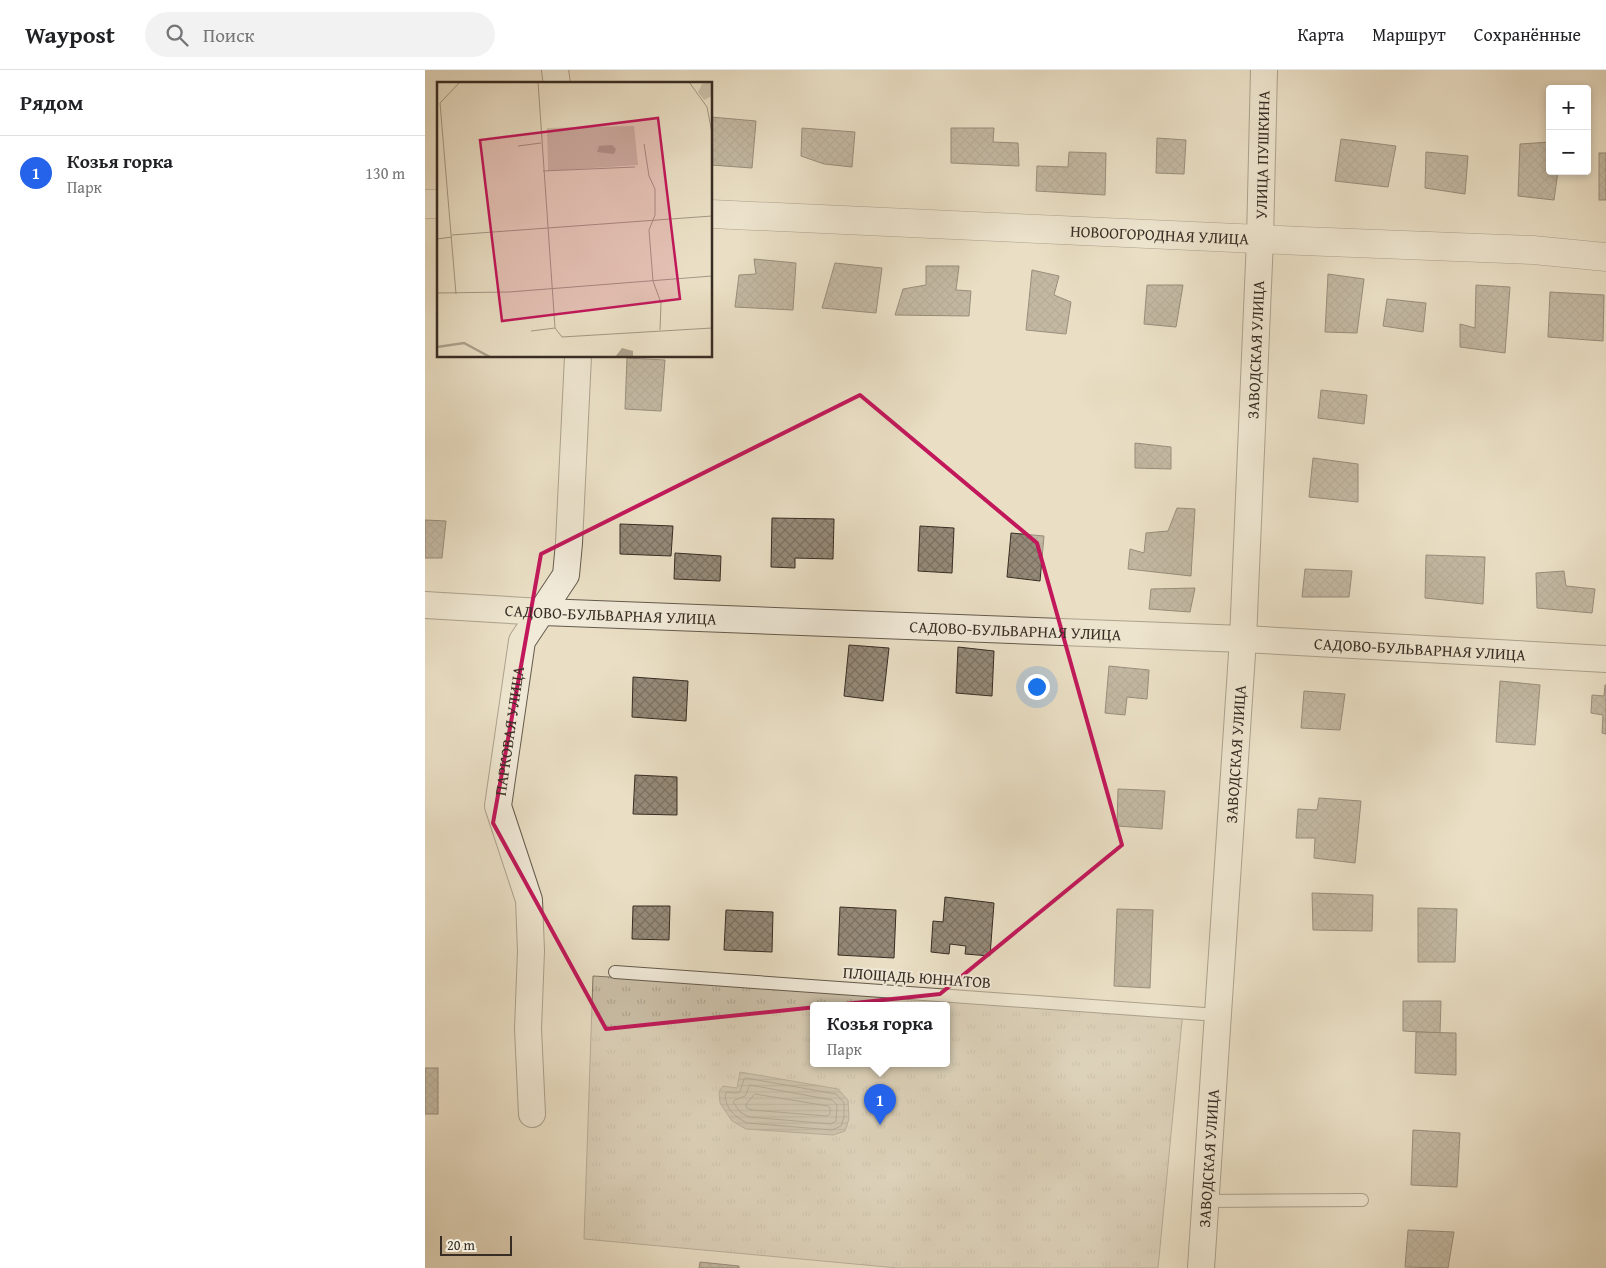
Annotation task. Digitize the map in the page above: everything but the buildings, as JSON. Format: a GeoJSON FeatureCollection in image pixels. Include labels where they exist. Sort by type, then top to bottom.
{"type":"FeatureCollection","features":[{"type":"Feature","properties":{"kind":"street","name":"УЛИЦА ПУШКИНА"},"geometry":{"type":"LineString","coordinates":[[1260,239],[1264,70]]}},
{"type":"Feature","properties":{"kind":"street","name":"НОВООГОРОДНАЯ УЛИЦА"},"geometry":{"type":"LineString","coordinates":[[713,214],[1533,250],[1606,257]]}},
{"type":"Feature","properties":{"kind":"street","name":"ЗАВОДСКАЯ УЛИЦА"},"geometry":{"type":"LineString","coordinates":[[1201,1268],[1243,639],[1260,239]]}},
{"type":"Feature","properties":{"kind":"street","name":"ПАРКОВАЯ УЛИЦА"},"geometry":{"type":"LineString","coordinates":[[532,1114],[528,1029],[531,951],[529,900],[498,806],[522,641],[566,575],[578,358]]}},
{"type":"Feature","properties":{"kind":"street","name":"САДОВО-БУЛЬВАРНАЯ УЛИЦА"},"geometry":{"type":"LineString","coordinates":[[425,605],[543,612],[1243,639],[1606,659]]}},
{"type":"Feature","properties":{"kind":"lane","name":"ПЛОЩАДЬ ЮННАТОВ"},"geometry":{"type":"LineString","coordinates":[[615,972],[1218,1015]]}},
{"type":"Feature","properties":{"kind":"lane"},"geometry":{"type":"LineString","coordinates":[[1205,1201],[1362,1200]]}},
{"type":"Feature","properties":{"kind":"highlighted area"},"geometry":{"type":"Polygon","coordinates":[[[860,395],[1037,543],[1122,845],[940,994],[606,1029],[493,823],[541,554],[860,395]]]}},
{"type":"Feature","properties":{"kind":"green space"},"geometry":{"type":"Polygon","coordinates":[[[593,976],[1183,1011],[1158,1268],[898,1268],[584,1239],[593,976]]]}},
{"type":"Feature","properties":{"kind":"water"},"geometry":{"type":"Polygon","coordinates":[[[740,1072],[838,1089],[848,1100],[849,1119],[845,1131],[833,1135],[746,1129],[732,1121],[720,1103],[719,1092],[723,1086],[737,1088],[740,1072]]]}},
{"type":"Feature","properties":{"kind":"place","name":"Козья горка"},"geometry":{"type":"Point","coordinates":[880,1125]}}]}
